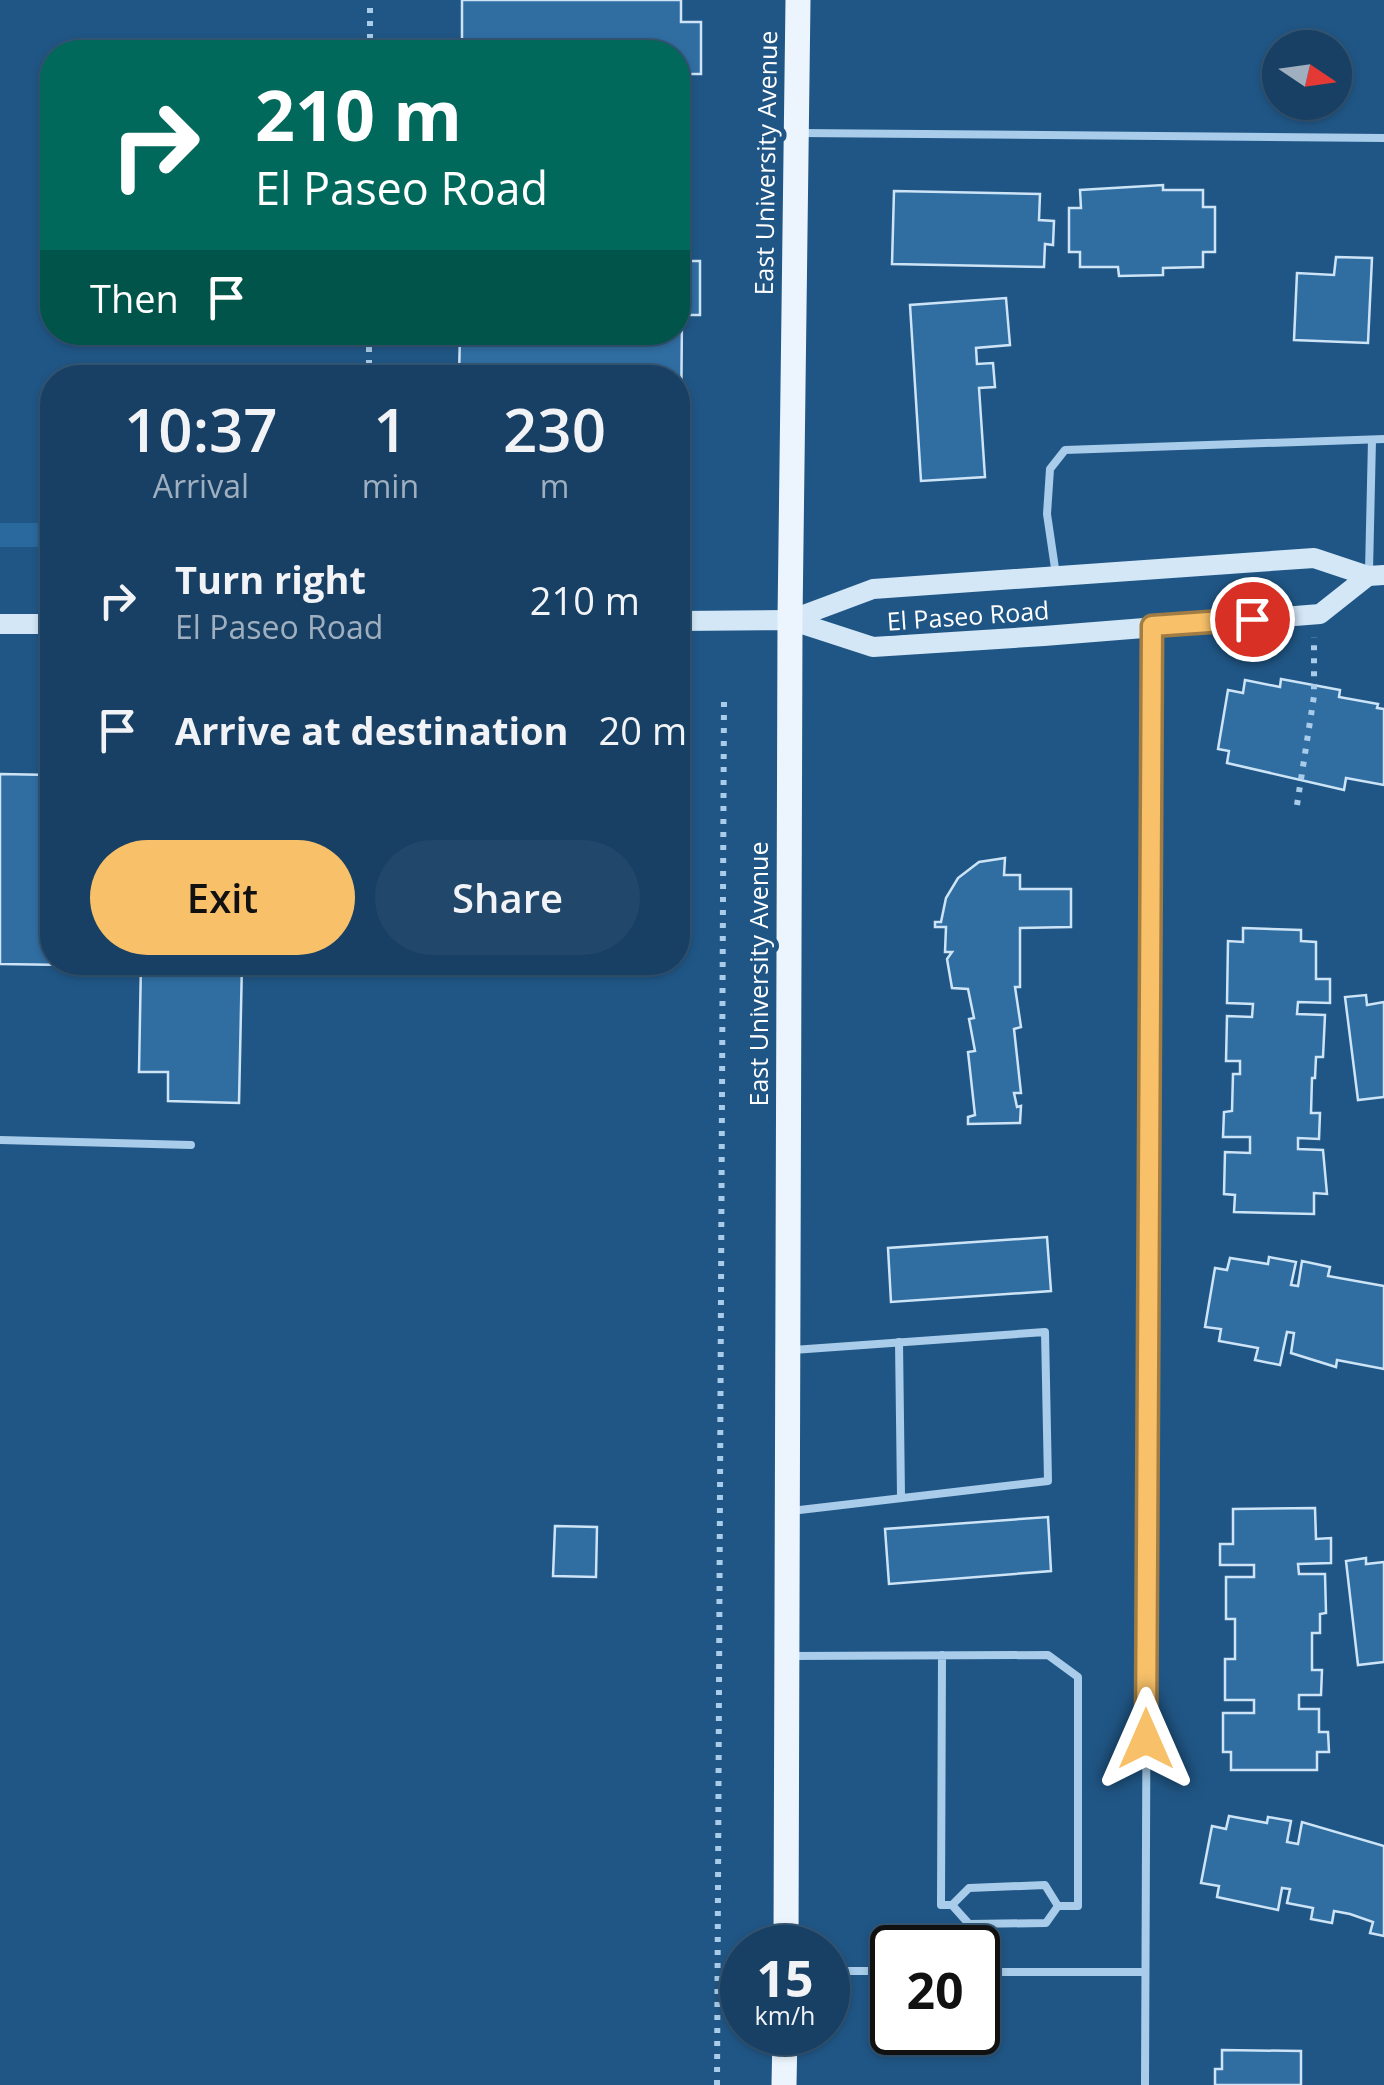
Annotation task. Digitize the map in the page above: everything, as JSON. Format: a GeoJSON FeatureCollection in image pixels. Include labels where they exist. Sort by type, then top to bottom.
{"type":"FeatureCollection","features":[{"type":"Feature","properties":{"kind":"main road","name":"East University Avenue"},"geometry":{"type":"LineString","coordinates":[[786,1925],[790,620],[798,0]]}},
{"type":"Feature","properties":{"kind":"main road","name":"El Paseo Road"},"geometry":{"type":"LineString","coordinates":[[790,620],[873,589],[1314,558],[1376,576]]}},
{"type":"Feature","properties":{"kind":"main road","name":"El Paseo Road"},"geometry":{"type":"LineString","coordinates":[[790,620],[873,647],[1320,614],[1376,576]]}},
{"type":"Feature","properties":{"kind":"main road"},"geometry":{"type":"LineString","coordinates":[[690,621],[790,620]]}},
{"type":"Feature","properties":{"kind":"main road"},"geometry":{"type":"LineString","coordinates":[[0,624],[40,624]]}},
{"type":"Feature","properties":{"kind":"main road"},"geometry":{"type":"LineString","coordinates":[[784,2055],[784,2085]]}},
{"type":"Feature","properties":{"kind":"lane"},"geometry":{"type":"LineString","coordinates":[[796,133],[1384,138]]}},
{"type":"Feature","properties":{"kind":"lane"},"geometry":{"type":"LineString","coordinates":[[1057,578],[1047,514],[1050,469],[1065,450],[1384,439]]}},
{"type":"Feature","properties":{"kind":"lane"},"geometry":{"type":"LineString","coordinates":[[1372,440],[1376,576]]}},
{"type":"Feature","properties":{"kind":"lane"},"geometry":{"type":"LineString","coordinates":[[1145,2085],[1152,626]]}},
{"type":"Feature","properties":{"kind":"lane"},"geometry":{"type":"LineString","coordinates":[[0,1140],[191,1145]]}},
{"type":"Feature","properties":{"kind":"lane"},"geometry":{"type":"LineString","coordinates":[[787,1512],[1048,1481],[1046,1332],[788,1350]]}},
{"type":"Feature","properties":{"kind":"lane"},"geometry":{"type":"LineString","coordinates":[[899,1342],[901,1496]]}},
{"type":"Feature","properties":{"kind":"lane"},"geometry":{"type":"LineString","coordinates":[[942,1655],[941,1905],[952,1905],[969,1888],[1045,1885],[1058,1906]]}},
{"type":"Feature","properties":{"kind":"lane"},"geometry":{"type":"LineString","coordinates":[[786,1656],[1048,1655],[1078,1677],[1078,1906],[1058,1906]]}},
{"type":"Feature","properties":{"kind":"lane"},"geometry":{"type":"LineString","coordinates":[[952,1905],[969,1924],[1046,1923],[1058,1906]]}},
{"type":"Feature","properties":{"kind":"lane"},"geometry":{"type":"LineString","coordinates":[[1000,1972],[1145,1972]]}},
{"type":"Feature","properties":{"kind":"path"},"geometry":{"type":"LineString","coordinates":[[370,0],[370,40]]}},
{"type":"Feature","properties":{"kind":"path"},"geometry":{"type":"LineString","coordinates":[[1297,805],[1314,696],[1314,636]]}},
{"type":"Feature","properties":{"kind":"path"},"geometry":{"type":"LineString","coordinates":[[717,2085],[724,699]]}},
{"type":"Feature","properties":{"kind":"shaded area"},"geometry":{"type":"Polygon","coordinates":[[[0,523],[40,523],[40,547],[0,547],[0,523]]]}},
{"type":"Feature","properties":{"kind":"building"},"geometry":{"type":"Polygon","coordinates":[[[462,0],[681,0],[681,22],[701,22],[701,74],[690,74],[690,40],[462,40],[462,0]]]}},
{"type":"Feature","properties":{"kind":"building"},"geometry":{"type":"Polygon","coordinates":[[[1163,185],[1163,190],[1203,190],[1203,207],[1215,207],[1215,252],[1203,252],[1203,267],[1163,268],[1163,275],[1119,276],[1118,267],[1080,267],[1080,252],[1069,252],[1069,208],[1081,208],[1080,190],[1163,185]]]}},
{"type":"Feature","properties":{"kind":"building"},"geometry":{"type":"Polygon","coordinates":[[[894,191],[1040,194],[1039,220],[1054,221],[1053,245],[1045,244],[1044,267],[892,264],[894,191]]]}},
{"type":"Feature","properties":{"kind":"building"},"geometry":{"type":"Polygon","coordinates":[[[1336,257],[1372,258],[1368,343],[1294,340],[1297,273],[1334,275],[1336,257]]]}},
{"type":"Feature","properties":{"kind":"building"},"geometry":{"type":"Polygon","coordinates":[[[690,261],[700,261],[700,315],[690,315],[690,261]]]}},
{"type":"Feature","properties":{"kind":"building"},"geometry":{"type":"Polygon","coordinates":[[[1006,298],[1010,345],[976,348],[977,364],[993,363],[995,387],[979,388],[985,477],[921,481],[910,305],[1006,298]]]}},
{"type":"Feature","properties":{"kind":"building"},"geometry":{"type":"Polygon","coordinates":[[[460,345],[682,345],[682,365],[459,365],[460,345]]]}},
{"type":"Feature","properties":{"kind":"building"},"geometry":{"type":"Polygon","coordinates":[[[1281,679],[1340,690],[1339,697],[1378,704],[1377,708],[1384,709],[1384,785],[1346,778],[1344,790],[1227,763],[1229,751],[1218,749],[1228,690],[1243,693],[1245,680],[1280,687],[1281,679]]]}},
{"type":"Feature","properties":{"kind":"building"},"geometry":{"type":"Polygon","coordinates":[[[0,774],[40,775],[40,965],[0,964],[0,774]]]}},
{"type":"Feature","properties":{"kind":"building"},"geometry":{"type":"Polygon","coordinates":[[[1005,858],[1004,875],[1020,875],[1020,889],[1071,889],[1071,927],[1020,928],[1020,987],[1015,987],[1021,1027],[1014,1029],[1021,1093],[1014,1093],[1017,1107],[1021,1106],[1020,1123],[968,1124],[968,1117],[975,1115],[968,1052],[975,1051],[969,1019],[974,1018],[968,989],[952,988],[947,959],[952,952],[945,952],[946,927],[935,927],[935,922],[941,922],[946,898],[958,878],[979,862],[1005,858]]]}},
{"type":"Feature","properties":{"kind":"building"},"geometry":{"type":"Polygon","coordinates":[[[1243,928],[1301,930],[1301,941],[1316,942],[1316,979],[1330,979],[1330,1003],[1298,1002],[1297,1014],[1325,1015],[1323,1057],[1316,1057],[1312,1078],[1311,1113],[1320,1113],[1319,1139],[1298,1138],[1298,1149],[1323,1150],[1327,1194],[1314,1193],[1314,1214],[1234,1212],[1235,1195],[1224,1194],[1225,1152],[1250,1153],[1250,1137],[1223,1137],[1224,1112],[1232,1111],[1233,1074],[1240,1074],[1240,1061],[1226,1061],[1227,1016],[1252,1017],[1253,1004],[1227,1003],[1228,941],[1243,942],[1243,928]]]}},
{"type":"Feature","properties":{"kind":"building"},"geometry":{"type":"Polygon","coordinates":[[[141,975],[242,975],[239,1103],[168,1101],[168,1072],[139,1072],[141,975]]]}},
{"type":"Feature","properties":{"kind":"building"},"geometry":{"type":"Polygon","coordinates":[[[1366,995],[1367,1005],[1384,1002],[1384,1097],[1358,1100],[1345,997],[1366,995]]]}},
{"type":"Feature","properties":{"kind":"building"},"geometry":{"type":"Polygon","coordinates":[[[1047,1237],[1051,1291],[891,1302],[888,1248],[1047,1237]]]}},
{"type":"Feature","properties":{"kind":"building"},"geometry":{"type":"Polygon","coordinates":[[[1269,1257],[1296,1262],[1291,1285],[1298,1286],[1302,1261],[1330,1267],[1328,1276],[1384,1286],[1384,1369],[1337,1360],[1336,1367],[1291,1353],[1294,1333],[1287,1332],[1280,1365],[1255,1360],[1258,1348],[1219,1341],[1221,1329],[1205,1327],[1215,1268],[1227,1270],[1230,1258],[1268,1264],[1269,1257]]]}},
{"type":"Feature","properties":{"kind":"building"},"geometry":{"type":"Polygon","coordinates":[[[1315,1508],[1316,1539],[1331,1538],[1331,1563],[1298,1564],[1299,1574],[1325,1574],[1326,1613],[1320,1614],[1320,1633],[1312,1633],[1312,1670],[1322,1670],[1321,1695],[1299,1695],[1299,1709],[1319,1709],[1319,1732],[1328,1732],[1329,1752],[1317,1752],[1317,1770],[1231,1770],[1231,1752],[1223,1752],[1223,1713],[1254,1713],[1254,1700],[1225,1700],[1225,1659],[1235,1659],[1235,1619],[1226,1619],[1226,1577],[1254,1577],[1254,1565],[1220,1565],[1220,1544],[1233,1544],[1233,1509],[1315,1508]]]}},
{"type":"Feature","properties":{"kind":"building"},"geometry":{"type":"Polygon","coordinates":[[[1048,1517],[1051,1571],[889,1584],[885,1529],[1048,1517]]]}},
{"type":"Feature","properties":{"kind":"building"},"geometry":{"type":"Polygon","coordinates":[[[555,1526],[597,1527],[596,1577],[553,1576],[555,1526]]]}},
{"type":"Feature","properties":{"kind":"building"},"geometry":{"type":"Polygon","coordinates":[[[1366,1558],[1366,1564],[1384,1562],[1384,1662],[1358,1665],[1346,1561],[1366,1558]]]}},
{"type":"Feature","properties":{"kind":"building"},"geometry":{"type":"Polygon","coordinates":[[[1229,1816],[1267,1823],[1268,1817],[1291,1821],[1287,1842],[1298,1844],[1302,1822],[1384,1846],[1384,1936],[1370,1933],[1373,1922],[1350,1914],[1334,1911],[1332,1923],[1311,1919],[1313,1908],[1287,1903],[1290,1889],[1282,1888],[1278,1910],[1217,1897],[1219,1886],[1201,1883],[1212,1826],[1226,1829],[1229,1816]]]}},
{"type":"Feature","properties":{"kind":"building"},"geometry":{"type":"Polygon","coordinates":[[[1222,2050],[1301,2051],[1301,2085],[1215,2085],[1215,2069],[1222,2069],[1222,2050]]]}},
{"type":"Feature","properties":{"kind":"route"},"geometry":{"type":"LineString","coordinates":[[1146,1739],[1152,626],[1252,619]]}}]}
